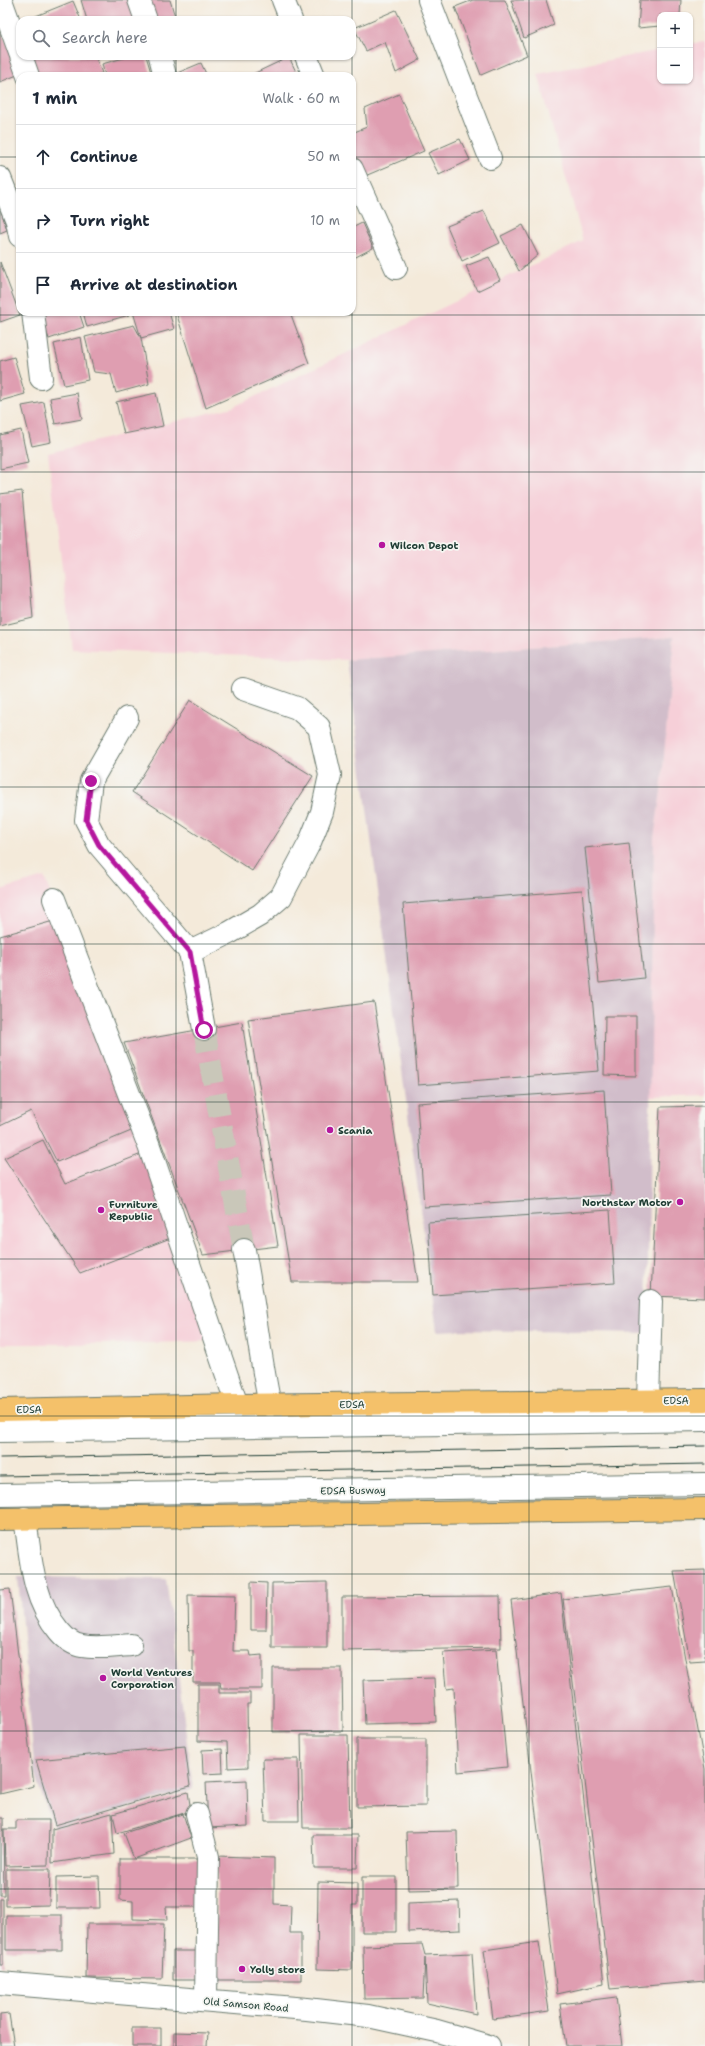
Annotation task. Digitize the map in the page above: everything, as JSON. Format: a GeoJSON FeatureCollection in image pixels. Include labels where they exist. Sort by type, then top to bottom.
{"type":"FeatureCollection","features":[{"type":"Feature","properties":{"kind":"highway","name":"EDSA"},"geometry":{"type":"LineString","coordinates":[[0,1410],[237,1405],[705,1400]]}},
{"type":"Feature","properties":{"kind":"highway"},"geometry":{"type":"LineString","coordinates":[[0,1519],[705,1509]]}},
{"type":"Feature","properties":{"kind":"street"},"geometry":{"type":"LineString","coordinates":[[1,0],[16,42]]}},
{"type":"Feature","properties":{"kind":"street"},"geometry":{"type":"LineString","coordinates":[[139,0],[145,16]]}},
{"type":"Feature","properties":{"kind":"street"},"geometry":{"type":"LineString","coordinates":[[284,0],[290,16]]}},
{"type":"Feature","properties":{"kind":"street"},"geometry":{"type":"LineString","coordinates":[[429,0],[490,158]]}},
{"type":"Feature","properties":{"kind":"street"},"geometry":{"type":"LineString","coordinates":[[22,60],[27,72]]}},
{"type":"Feature","properties":{"kind":"street"},"geometry":{"type":"LineString","coordinates":[[161,60],[164,72]]}},
{"type":"Feature","properties":{"kind":"street"},"geometry":{"type":"LineString","coordinates":[[308,60],[312,72]]}},
{"type":"Feature","properties":{"kind":"street"},"geometry":{"type":"LineString","coordinates":[[0,178],[16,218]]}},
{"type":"Feature","properties":{"kind":"street"},"geometry":{"type":"LineString","coordinates":[[356,178],[396,268]]}},
{"type":"Feature","properties":{"kind":"street"},"geometry":{"type":"LineString","coordinates":[[33,316],[40,378]]}},
{"type":"Feature","properties":{"kind":"street"},"geometry":{"type":"LineString","coordinates":[[190,952],[229,933],[260,915],[281,897],[310,842],[322,812],[330,775],[319,727],[297,708],[243,689]]}},
{"type":"Feature","properties":{"kind":"street"},"geometry":{"type":"LineString","coordinates":[[127,718],[91,781],[86,820],[99,845],[190,952],[204,1030]]}},
{"type":"Feature","properties":{"kind":"street"},"geometry":{"type":"LineString","coordinates":[[54,899],[150,1146],[237,1405]]}},
{"type":"Feature","properties":{"kind":"street"},"geometry":{"type":"LineString","coordinates":[[244,1250],[251,1287],[259,1352],[270,1405]]}},
{"type":"Feature","properties":{"kind":"street"},"geometry":{"type":"LineString","coordinates":[[648,1401],[651,1301]]}},
{"type":"Feature","properties":{"kind":"street"},"geometry":{"type":"LineString","coordinates":[[0,1431],[705,1420]]}},
{"type":"Feature","properties":{"kind":"street","name":"EDSA Busway"},"geometry":{"type":"LineString","coordinates":[[0,1495],[705,1484]]}},
{"type":"Feature","properties":{"kind":"street"},"geometry":{"type":"LineString","coordinates":[[25,1518],[36,1590],[42,1605],[54,1625],[66,1639],[81,1646],[131,1645]]}},
{"type":"Feature","properties":{"kind":"street"},"geometry":{"type":"LineString","coordinates":[[197,1814],[208,1857],[206,2000]]}},
{"type":"Feature","properties":{"kind":"street","name":"Old Samson Road"},"geometry":{"type":"LineString","coordinates":[[0,1983],[206,2000],[368,2016],[437,2031],[489,2046]]}},
{"type":"Feature","properties":{"kind":"shaded area","name":"Wilcon Depot"},"geometry":{"type":"Polygon","coordinates":[[[705,41],[705,1095],[650,1097],[654,838],[661,791],[674,637],[347,660],[72,649],[48,453],[233,407],[583,241],[538,74],[657,51],[657,84],[693,84],[693,43],[705,41]]]}},
{"type":"Feature","properties":{"kind":"shaded area"},"geometry":{"type":"Polygon","coordinates":[[[674,637],[661,791],[654,838],[647,1333],[437,1331],[347,660],[674,637]]]}},
{"type":"Feature","properties":{"kind":"shaded area"},"geometry":{"type":"Polygon","coordinates":[[[44,877],[147,1149],[210,1341],[120,1344],[0,1344],[0,890],[44,877]]]}},
{"type":"Feature","properties":{"kind":"shaded area","name":"World Ventures Corporation"},"geometry":{"type":"Polygon","coordinates":[[[18,1577],[166,1579],[193,1789],[54,1828],[35,1776],[18,1577]]]}},
{"type":"Feature","properties":{"kind":"building"},"geometry":{"type":"Polygon","coordinates":[[[81,0],[137,0],[142,16],[86,16],[81,0]]]}},
{"type":"Feature","properties":{"kind":"building"},"geometry":{"type":"Polygon","coordinates":[[[143,0],[170,0],[175,16],[148,16],[143,0]]]}},
{"type":"Feature","properties":{"kind":"building"},"geometry":{"type":"Polygon","coordinates":[[[473,0],[505,0],[527,55],[481,75],[455,7],[473,0]]]}},
{"type":"Feature","properties":{"kind":"building"},"geometry":{"type":"Polygon","coordinates":[[[511,0],[546,0],[554,25],[524,38],[511,0]]]}},
{"type":"Feature","properties":{"kind":"building"},"geometry":{"type":"Polygon","coordinates":[[[640,0],[681,0],[680,12],[657,12],[657,26],[638,28],[640,0]]]}},
{"type":"Feature","properties":{"kind":"building"},"geometry":{"type":"Polygon","coordinates":[[[73,1],[79,16],[36,16],[73,1]]]}},
{"type":"Feature","properties":{"kind":"building"},"geometry":{"type":"Polygon","coordinates":[[[396,10],[420,60],[396,73],[385,42],[366,51],[356,32],[356,27],[396,10]]]}},
{"type":"Feature","properties":{"kind":"building"},"geometry":{"type":"Polygon","coordinates":[[[0,29],[22,72],[16,72],[16,75],[0,82],[0,29]]]}},
{"type":"Feature","properties":{"kind":"building"},"geometry":{"type":"Polygon","coordinates":[[[32,60],[97,60],[102,72],[36,72],[32,60]]]}},
{"type":"Feature","properties":{"kind":"building"},"geometry":{"type":"Polygon","coordinates":[[[116,60],[147,60],[151,72],[104,72],[102,64],[116,60]]]}},
{"type":"Feature","properties":{"kind":"building"},"geometry":{"type":"Polygon","coordinates":[[[283,60],[290,60],[296,72],[257,72],[283,60]]]}},
{"type":"Feature","properties":{"kind":"building"},"geometry":{"type":"Polygon","coordinates":[[[201,63],[205,72],[180,72],[201,63]]]}},
{"type":"Feature","properties":{"kind":"building"},"geometry":{"type":"Polygon","coordinates":[[[399,94],[424,151],[365,176],[356,157],[356,131],[367,127],[365,109],[399,94]]]}},
{"type":"Feature","properties":{"kind":"building"},"geometry":{"type":"Polygon","coordinates":[[[460,139],[470,160],[439,175],[428,153],[460,139]]]}},
{"type":"Feature","properties":{"kind":"building"},"geometry":{"type":"Polygon","coordinates":[[[0,207],[7,230],[0,233],[0,207]]]}},
{"type":"Feature","properties":{"kind":"building"},"geometry":{"type":"Polygon","coordinates":[[[484,211],[500,243],[462,261],[447,226],[484,211]]]}},
{"type":"Feature","properties":{"kind":"building"},"geometry":{"type":"Polygon","coordinates":[[[362,223],[373,248],[356,257],[356,226],[362,223]]]}},
{"type":"Feature","properties":{"kind":"building"},"geometry":{"type":"Polygon","coordinates":[[[523,225],[538,255],[519,271],[501,236],[523,225]]]}},
{"type":"Feature","properties":{"kind":"building"},"geometry":{"type":"Polygon","coordinates":[[[489,257],[500,280],[477,291],[466,266],[489,257]]]}},
{"type":"Feature","properties":{"kind":"building"},"geometry":{"type":"Polygon","coordinates":[[[0,262],[16,304],[17,316],[0,322],[0,262]]]}},
{"type":"Feature","properties":{"kind":"building"},"geometry":{"type":"Polygon","coordinates":[[[41,316],[80,316],[84,327],[49,339],[41,316]]]}},
{"type":"Feature","properties":{"kind":"building"},"geometry":{"type":"Polygon","coordinates":[[[84,316],[126,316],[87,327],[84,316]]]}},
{"type":"Feature","properties":{"kind":"building"},"geometry":{"type":"Polygon","coordinates":[[[134,316],[170,316],[174,329],[141,338],[134,316]]]}},
{"type":"Feature","properties":{"kind":"building"},"geometry":{"type":"Polygon","coordinates":[[[177,316],[291,316],[309,363],[206,408],[177,316]]]}},
{"type":"Feature","properties":{"kind":"building"},"geometry":{"type":"Polygon","coordinates":[[[134,325],[141,338],[149,384],[116,393],[111,374],[94,372],[85,337],[134,325]]]}},
{"type":"Feature","properties":{"kind":"building"},"geometry":{"type":"Polygon","coordinates":[[[81,337],[88,380],[64,385],[54,344],[81,337]]]}},
{"type":"Feature","properties":{"kind":"building"},"geometry":{"type":"Polygon","coordinates":[[[14,357],[25,394],[0,401],[0,361],[14,357]]]}},
{"type":"Feature","properties":{"kind":"building"},"geometry":{"type":"Polygon","coordinates":[[[77,393],[82,419],[55,424],[50,398],[77,393]]]}},
{"type":"Feature","properties":{"kind":"building"},"geometry":{"type":"Polygon","coordinates":[[[156,393],[163,426],[124,434],[116,402],[156,393]]]}},
{"type":"Feature","properties":{"kind":"building"},"geometry":{"type":"Polygon","coordinates":[[[44,402],[51,442],[32,446],[22,406],[44,402]]]}},
{"type":"Feature","properties":{"kind":"building"},"geometry":{"type":"Polygon","coordinates":[[[21,430],[28,463],[0,469],[0,435],[21,430]]]}},
{"type":"Feature","properties":{"kind":"building"},"geometry":{"type":"Polygon","coordinates":[[[22,491],[33,618],[0,626],[0,494],[22,491]]]}},
{"type":"Feature","properties":{"kind":"building"},"geometry":{"type":"Polygon","coordinates":[[[190,700],[313,776],[252,871],[132,792],[190,700]]]}},
{"type":"Feature","properties":{"kind":"building"},"geometry":{"type":"Polygon","coordinates":[[[629,843],[644,978],[599,983],[585,848],[629,843]]]}},
{"type":"Feature","properties":{"kind":"building"},"geometry":{"type":"Polygon","coordinates":[[[582,890],[599,1071],[418,1085],[403,904],[582,890]]]}},
{"type":"Feature","properties":{"kind":"building"},"geometry":{"type":"Polygon","coordinates":[[[57,920],[136,1129],[57,1162],[31,1111],[0,1126],[0,936],[57,920]]]}},
{"type":"Feature","properties":{"kind":"building","name":"Scania"},"geometry":{"type":"Polygon","coordinates":[[[374,1002],[418,1282],[292,1282],[248,1019],[374,1002]]]}},
{"type":"Feature","properties":{"kind":"building"},"geometry":{"type":"Polygon","coordinates":[[[605,1016],[636,1016],[636,1076],[604,1075],[605,1016]]]}},
{"type":"Feature","properties":{"kind":"building"},"geometry":{"type":"Polygon","coordinates":[[[242,1022],[278,1246],[203,1255],[124,1043],[242,1022]]]}},
{"type":"Feature","properties":{"kind":"building"},"geometry":{"type":"Polygon","coordinates":[[[604,1090],[611,1195],[424,1207],[417,1103],[604,1090]]]}},
{"type":"Feature","properties":{"kind":"building","name":"Northstar Motor"},"geometry":{"type":"Polygon","coordinates":[[[705,1106],[705,1298],[651,1296],[660,1107],[705,1106]]]}},
{"type":"Feature","properties":{"kind":"building","name":"Furniture Republic"},"geometry":{"type":"Polygon","coordinates":[[[43,1140],[65,1184],[144,1153],[173,1237],[80,1273],[4,1158],[43,1140]]]}},
{"type":"Feature","properties":{"kind":"building"},"geometry":{"type":"Polygon","coordinates":[[[610,1210],[615,1283],[433,1295],[428,1222],[610,1210]]]}},
{"type":"Feature","properties":{"kind":"building"},"geometry":{"type":"Polygon","coordinates":[[[705,1570],[705,1661],[690,1662],[674,1571],[705,1570]]]}},
{"type":"Feature","properties":{"kind":"building"},"geometry":{"type":"Polygon","coordinates":[[[251,1582],[267,1583],[266,1630],[251,1630],[251,1582]]]}},
{"type":"Feature","properties":{"kind":"building"},"geometry":{"type":"Polygon","coordinates":[[[327,1582],[327,1648],[272,1648],[272,1583],[327,1582]]]}},
{"type":"Feature","properties":{"kind":"building"},"geometry":{"type":"Polygon","coordinates":[[[672,1587],[705,1769],[705,1981],[610,1989],[563,1599],[672,1587]]]}},
{"type":"Feature","properties":{"kind":"building"},"geometry":{"type":"Polygon","coordinates":[[[10,1589],[34,1786],[0,1794],[0,1590],[10,1589]]]}},
{"type":"Feature","properties":{"kind":"building"},"geometry":{"type":"Polygon","coordinates":[[[561,1593],[604,1984],[557,1994],[511,1600],[561,1593]]]}},
{"type":"Feature","properties":{"kind":"building"},"geometry":{"type":"Polygon","coordinates":[[[188,1595],[235,1596],[233,1651],[250,1651],[251,1656],[262,1655],[262,1689],[221,1689],[220,1682],[193,1682],[193,1651],[189,1651],[188,1595]]]}},
{"type":"Feature","properties":{"kind":"building"},"geometry":{"type":"Polygon","coordinates":[[[500,1596],[501,1648],[342,1651],[342,1597],[500,1596]]]}},
{"type":"Feature","properties":{"kind":"building"},"geometry":{"type":"Polygon","coordinates":[[[496,1650],[507,1767],[458,1772],[454,1688],[446,1689],[443,1653],[496,1650]]]}},
{"type":"Feature","properties":{"kind":"building"},"geometry":{"type":"Polygon","coordinates":[[[273,1668],[342,1668],[343,1731],[273,1732],[273,1668]]]}},
{"type":"Feature","properties":{"kind":"building"},"geometry":{"type":"Polygon","coordinates":[[[434,1678],[436,1722],[365,1724],[363,1680],[434,1678]]]}},
{"type":"Feature","properties":{"kind":"building"},"geometry":{"type":"Polygon","coordinates":[[[198,1684],[219,1684],[219,1693],[250,1693],[250,1704],[247,1704],[248,1767],[228,1768],[227,1742],[198,1741],[198,1684]]]}},
{"type":"Feature","properties":{"kind":"building"},"geometry":{"type":"Polygon","coordinates":[[[301,1735],[348,1735],[350,1828],[303,1828],[301,1735]]]}},
{"type":"Feature","properties":{"kind":"building"},"geometry":{"type":"Polygon","coordinates":[[[357,1739],[426,1739],[426,1806],[357,1807],[357,1739]]]}},
{"type":"Feature","properties":{"kind":"building"},"geometry":{"type":"Polygon","coordinates":[[[185,1746],[190,1786],[55,1825],[36,1760],[185,1746]]]}},
{"type":"Feature","properties":{"kind":"building"},"geometry":{"type":"Polygon","coordinates":[[[222,1749],[223,1773],[203,1774],[202,1750],[222,1749]]]}},
{"type":"Feature","properties":{"kind":"building"},"geometry":{"type":"Polygon","coordinates":[[[263,1759],[298,1759],[299,1821],[265,1821],[263,1759]]]}},
{"type":"Feature","properties":{"kind":"building"},"geometry":{"type":"Polygon","coordinates":[[[247,1780],[248,1826],[208,1828],[206,1782],[247,1780]]]}},
{"type":"Feature","properties":{"kind":"building"},"geometry":{"type":"Polygon","coordinates":[[[188,1792],[191,1811],[117,1833],[113,1814],[188,1792]]]}},
{"type":"Feature","properties":{"kind":"building"},"geometry":{"type":"Polygon","coordinates":[[[112,1813],[114,1854],[52,1863],[52,1829],[112,1813]]]}},
{"type":"Feature","properties":{"kind":"building"},"geometry":{"type":"Polygon","coordinates":[[[183,1814],[191,1838],[134,1859],[124,1833],[183,1814]]]}},
{"type":"Feature","properties":{"kind":"building"},"geometry":{"type":"Polygon","coordinates":[[[0,1818],[3,1818],[4,1895],[0,1895],[0,1818]]]}},
{"type":"Feature","properties":{"kind":"building"},"geometry":{"type":"Polygon","coordinates":[[[16,1820],[49,1820],[48,1865],[5,1866],[4,1829],[16,1829],[16,1820]]]}},
{"type":"Feature","properties":{"kind":"building"},"geometry":{"type":"Polygon","coordinates":[[[457,1831],[458,1889],[408,1890],[406,1832],[457,1831]]]}},
{"type":"Feature","properties":{"kind":"building"},"geometry":{"type":"Polygon","coordinates":[[[313,1835],[358,1835],[357,1868],[314,1868],[313,1835]]]}},
{"type":"Feature","properties":{"kind":"building"},"geometry":{"type":"Polygon","coordinates":[[[217,1856],[274,1858],[274,1904],[291,1905],[290,1933],[301,1933],[301,1980],[217,1980],[217,1856]]]}},
{"type":"Feature","properties":{"kind":"building"},"geometry":{"type":"Polygon","coordinates":[[[120,1859],[200,1859],[200,1907],[166,1907],[167,1920],[133,1919],[133,1901],[120,1900],[120,1859]]]}},
{"type":"Feature","properties":{"kind":"building"},"geometry":{"type":"Polygon","coordinates":[[[6,1869],[50,1869],[49,1905],[6,1906],[6,1869]]]}},
{"type":"Feature","properties":{"kind":"building"},"geometry":{"type":"Polygon","coordinates":[[[99,1876],[100,1908],[56,1908],[56,1877],[99,1876]]]}},
{"type":"Feature","properties":{"kind":"building"},"geometry":{"type":"Polygon","coordinates":[[[362,1877],[396,1877],[396,1932],[362,1932],[362,1877]]]}},
{"type":"Feature","properties":{"kind":"building"},"geometry":{"type":"Polygon","coordinates":[[[318,1882],[357,1883],[357,1905],[352,1905],[352,1970],[317,1969],[318,1882]]]}},
{"type":"Feature","properties":{"kind":"building"},"geometry":{"type":"Polygon","coordinates":[[[0,1899],[3,1899],[3,1965],[0,1965],[0,1899]]]}},
{"type":"Feature","properties":{"kind":"building"},"geometry":{"type":"Polygon","coordinates":[[[459,1901],[460,1930],[408,1932],[408,1903],[459,1901]]]}},
{"type":"Feature","properties":{"kind":"building"},"geometry":{"type":"Polygon","coordinates":[[[6,1915],[62,1915],[62,1950],[6,1950],[6,1915]]]}},
{"type":"Feature","properties":{"kind":"building"},"geometry":{"type":"Polygon","coordinates":[[[87,1924],[164,1924],[162,1979],[86,1978],[87,1924]]]}},
{"type":"Feature","properties":{"kind":"building"},"geometry":{"type":"Polygon","coordinates":[[[539,1942],[549,2011],[493,2019],[484,1950],[539,1942]]]}},
{"type":"Feature","properties":{"kind":"building"},"geometry":{"type":"Polygon","coordinates":[[[422,1944],[425,1955],[472,1953],[476,2014],[427,2003],[425,1957],[423,1998],[364,1999],[363,1946],[422,1944]]]}},
{"type":"Feature","properties":{"kind":"building"},"geometry":{"type":"Polygon","coordinates":[[[173,1951],[203,1951],[203,1980],[173,1980],[173,1951]]]}},
{"type":"Feature","properties":{"kind":"building"},"geometry":{"type":"Polygon","coordinates":[[[616,1997],[622,2046],[566,2046],[560,2004],[616,1997]]]}},
{"type":"Feature","properties":{"kind":"building"},"geometry":{"type":"Polygon","coordinates":[[[9,2014],[14,2046],[0,2046],[0,2015],[9,2014]]]}},
{"type":"Feature","properties":{"kind":"building"},"geometry":{"type":"Polygon","coordinates":[[[132,2028],[161,2028],[161,2046],[132,2046],[132,2028]]]}},
{"type":"Feature","properties":{"kind":"building"},"geometry":{"type":"Polygon","coordinates":[[[174,2032],[208,2033],[207,2046],[174,2046],[174,2032]]]}},
{"type":"Feature","properties":{"kind":"tunnel"},"geometry":{"type":"LineString","coordinates":[[204,1029],[244,1250]]}},
{"type":"Feature","properties":{"kind":"tram line"},"geometry":{"type":"LineString","coordinates":[[0,1458],[705,1446]]}},
{"type":"Feature","properties":{"kind":"tram line"},"geometry":{"type":"LineString","coordinates":[[0,1476],[705,1464]]}},
{"type":"Feature","properties":{"kind":"place","name":"Wilcon Depot"},"geometry":{"type":"Point","coordinates":[382,545]}},
{"type":"Feature","properties":{"kind":"place","name":"Scania"},"geometry":{"type":"Point","coordinates":[330,1130]}},
{"type":"Feature","properties":{"kind":"place","name":"Northstar Motor"},"geometry":{"type":"Point","coordinates":[680,1202]}},
{"type":"Feature","properties":{"kind":"place","name":"Furniture Republic"},"geometry":{"type":"Point","coordinates":[101,1210]}},
{"type":"Feature","properties":{"kind":"place","name":"World Ventures Corporation"},"geometry":{"type":"Point","coordinates":[103,1678]}},
{"type":"Feature","properties":{"kind":"place","name":"Yolly store"},"geometry":{"type":"Point","coordinates":[242,1969]}},
{"type":"Feature","properties":{"kind":"route"},"geometry":{"type":"LineString","coordinates":[[91,781],[86,820],[99,845],[190,952],[204,1030]]}}]}
